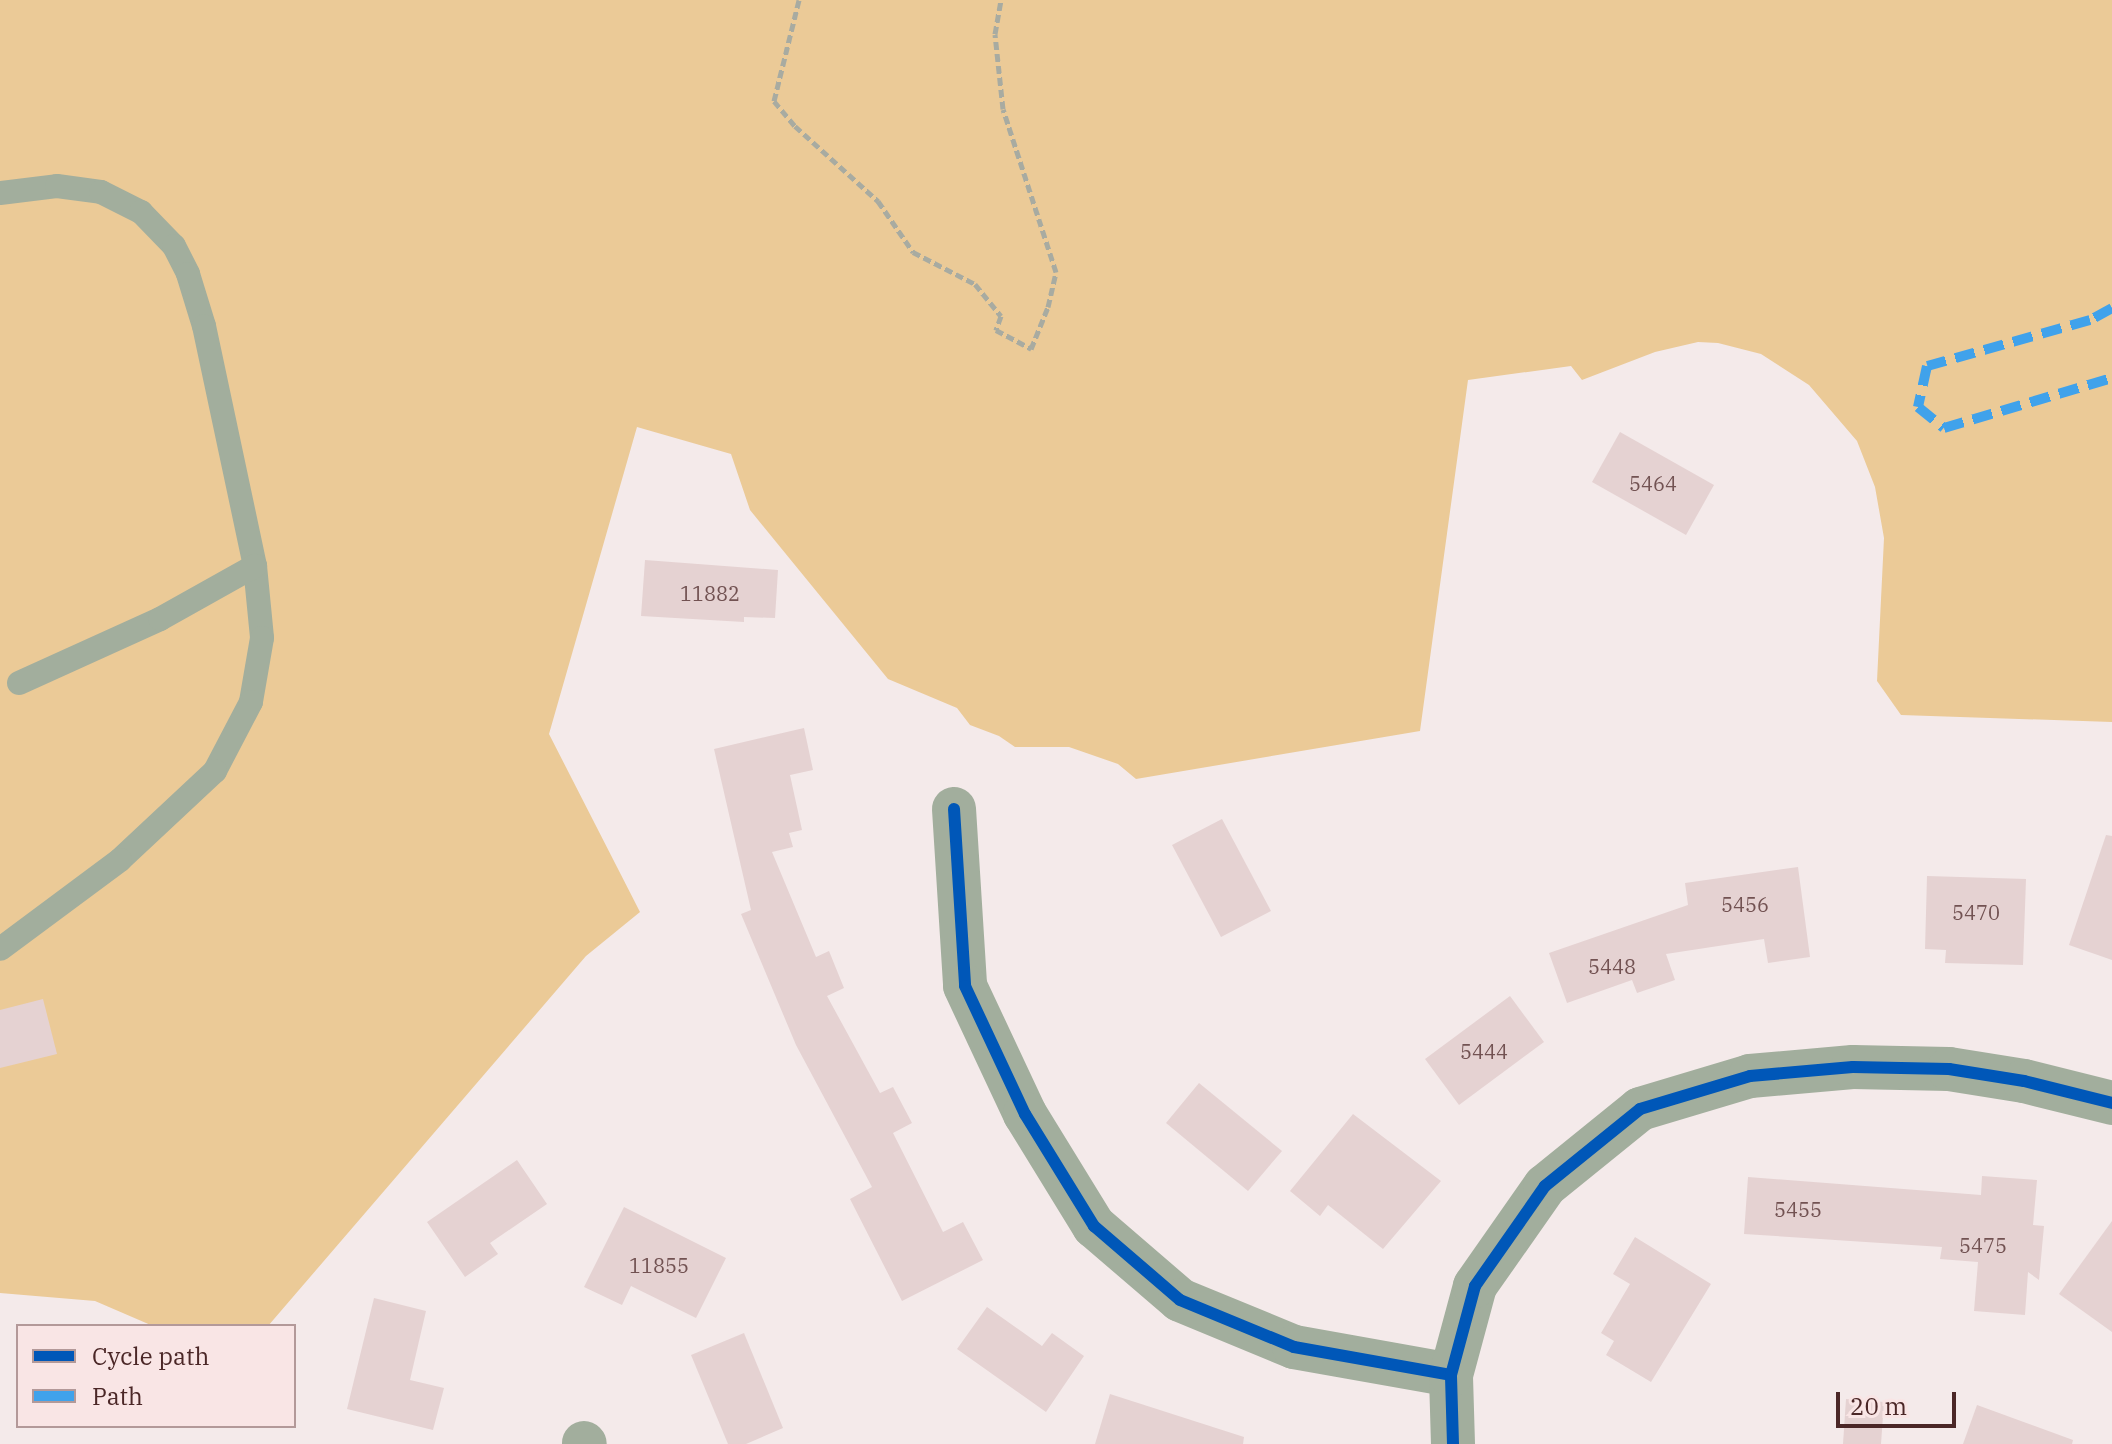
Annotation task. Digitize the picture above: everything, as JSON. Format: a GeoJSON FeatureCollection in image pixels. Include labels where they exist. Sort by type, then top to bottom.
{"type":"FeatureCollection","features":[{"type":"Feature","properties":{"kind":"street"},"geometry":{"type":"LineString","coordinates":[[954,809],[965,986],[1025,1114],[1094,1226],[1180,1300],[1294,1347],[1451,1375]]}},
{"type":"Feature","properties":{"kind":"street"},"geometry":{"type":"LineString","coordinates":[[1453,1444],[1451,1375],[1475,1286],[1545,1186],[1640,1109],[1750,1076],[1853,1067],[1949,1069],[2024,1081],[2112,1103]]}},
{"type":"Feature","properties":{"kind":"lane"},"geometry":{"type":"LineString","coordinates":[[0,208],[11,191],[57,186],[101,192],[141,212],[174,246],[192,286],[204,326],[255,566],[262,638],[259,671],[251,702],[215,771],[120,860],[0,949]]}},
{"type":"Feature","properties":{"kind":"lane"},"geometry":{"type":"LineString","coordinates":[[19,683],[160,619],[255,566]]}},
{"type":"Feature","properties":{"kind":"path"},"geometry":{"type":"LineString","coordinates":[[799,0],[774,101],[795,126],[878,201],[913,252],[975,284],[1001,316],[996,330],[1031,349],[1048,307],[1056,272],[1003,109],[995,34],[1001,0]]}},
{"type":"Feature","properties":{"kind":"shaded area"},"geometry":{"type":"Polygon","coordinates":[[[0,0],[2112,0],[2112,722],[1901,715],[1877,681],[1884,538],[1875,487],[1857,441],[1809,385],[1761,354],[1718,343],[1698,342],[1655,352],[1582,380],[1571,366],[1468,380],[1420,731],[1136,779],[1118,764],[1069,747],[1015,747],[999,736],[970,725],[957,708],[888,679],[750,510],[731,454],[637,427],[549,734],[640,912],[586,956],[270,1324],[148,1324],[95,1301],[0,1293],[0,0]]]}},
{"type":"Feature","properties":{"kind":"building"},"geometry":{"type":"Polygon","coordinates":[[[1620,432],[1714,485],[1686,535],[1592,482],[1620,432]]]}},
{"type":"Feature","properties":{"kind":"building"},"geometry":{"type":"Polygon","coordinates":[[[645,560],[778,570],[775,618],[744,617],[744,622],[641,616],[645,560]]]}},
{"type":"Feature","properties":{"kind":"building"},"geometry":{"type":"Polygon","coordinates":[[[804,728],[813,770],[790,775],[802,830],[789,833],[793,847],[772,852],[816,957],[829,951],[844,988],[827,996],[880,1093],[893,1087],[912,1123],[893,1133],[943,1232],[963,1222],[983,1260],[902,1301],[850,1199],[872,1187],[796,1045],[741,914],[751,910],[714,749],[804,728]]]}},
{"type":"Feature","properties":{"kind":"building"},"geometry":{"type":"Polygon","coordinates":[[[1222,819],[1271,911],[1221,937],[1172,845],[1222,819]]]}},
{"type":"Feature","properties":{"kind":"building"},"geometry":{"type":"Polygon","coordinates":[[[2106,835],[2112,836],[2112,960],[2069,945],[2106,835]]]}},
{"type":"Feature","properties":{"kind":"building"},"geometry":{"type":"Polygon","coordinates":[[[1798,867],[1810,957],[1768,963],[1764,939],[1666,954],[1675,980],[1637,993],[1632,980],[1567,1003],[1549,953],[1688,905],[1685,883],[1798,867]]]}},
{"type":"Feature","properties":{"kind":"building"},"geometry":{"type":"Polygon","coordinates":[[[1927,876],[2026,879],[2023,965],[1945,963],[1946,950],[1925,949],[1927,876]]]}},
{"type":"Feature","properties":{"kind":"building"},"geometry":{"type":"Polygon","coordinates":[[[1510,996],[1544,1042],[1459,1105],[1425,1059],[1510,996]]]}},
{"type":"Feature","properties":{"kind":"building"},"geometry":{"type":"Polygon","coordinates":[[[43,999],[57,1054],[0,1068],[0,1010],[43,999]]]}},
{"type":"Feature","properties":{"kind":"building"},"geometry":{"type":"Polygon","coordinates":[[[1199,1083],[1282,1151],[1248,1191],[1166,1123],[1199,1083]]]}},
{"type":"Feature","properties":{"kind":"building"},"geometry":{"type":"Polygon","coordinates":[[[1353,1114],[1441,1181],[1383,1249],[1328,1205],[1320,1216],[1290,1191],[1353,1114]]]}},
{"type":"Feature","properties":{"kind":"building"},"geometry":{"type":"Polygon","coordinates":[[[517,1160],[547,1204],[490,1243],[498,1254],[465,1277],[427,1222],[517,1160]]]}},
{"type":"Feature","properties":{"kind":"building"},"geometry":{"type":"Polygon","coordinates":[[[1982,1176],[2037,1180],[2033,1225],[2044,1226],[2039,1280],[2028,1272],[2025,1315],[1974,1311],[1978,1262],[1940,1259],[1942,1247],[1744,1234],[1748,1177],[1981,1195],[1982,1176]]]}},
{"type":"Feature","properties":{"kind":"building"},"geometry":{"type":"Polygon","coordinates":[[[624,1207],[726,1258],[696,1318],[631,1286],[622,1305],[584,1287],[624,1207]]]}},
{"type":"Feature","properties":{"kind":"building"},"geometry":{"type":"Polygon","coordinates":[[[2112,1221],[2112,1332],[2059,1294],[2112,1221]]]}},
{"type":"Feature","properties":{"kind":"building"},"geometry":{"type":"Polygon","coordinates":[[[1635,1237],[1711,1284],[1651,1382],[1606,1355],[1614,1341],[1601,1333],[1630,1284],[1613,1274],[1635,1237]]]}},
{"type":"Feature","properties":{"kind":"building"},"geometry":{"type":"Polygon","coordinates":[[[374,1298],[426,1311],[410,1380],[444,1388],[433,1430],[347,1409],[374,1298]]]}},
{"type":"Feature","properties":{"kind":"building"},"geometry":{"type":"Polygon","coordinates":[[[987,1307],[1042,1346],[1052,1333],[1084,1356],[1046,1412],[957,1349],[987,1307]]]}},
{"type":"Feature","properties":{"kind":"building"},"geometry":{"type":"Polygon","coordinates":[[[744,1333],[783,1428],[746,1444],[728,1444],[691,1355],[744,1333]]]}},
{"type":"Feature","properties":{"kind":"building"},"geometry":{"type":"Polygon","coordinates":[[[1110,1394],[1244,1437],[1243,1444],[1095,1444],[1110,1394]]]}},
{"type":"Feature","properties":{"kind":"building"},"geometry":{"type":"Polygon","coordinates":[[[1846,1399],[1884,1402],[1881,1444],[1843,1444],[1846,1399]]]}},
{"type":"Feature","properties":{"kind":"building"},"geometry":{"type":"Polygon","coordinates":[[[1977,1405],[2073,1440],[2072,1444],[1963,1444],[1977,1405]]]}},
{"type":"Feature","properties":{"kind":"marked path"},"geometry":{"type":"LineString","coordinates":[[2112,308],[2090,320],[1927,366],[1918,407],[1944,428],[2112,378]]}},
{"type":"Feature","properties":{"kind":"cycle path"},"geometry":{"type":"LineString","coordinates":[[954,809],[965,986],[1025,1114],[1094,1226],[1180,1300],[1294,1347],[1451,1375]]}},
{"type":"Feature","properties":{"kind":"cycle path"},"geometry":{"type":"LineString","coordinates":[[1453,1444],[1451,1375],[1475,1286],[1545,1186],[1640,1109],[1750,1076],[1853,1067],[1949,1069],[2024,1081],[2112,1103]]}}]}
